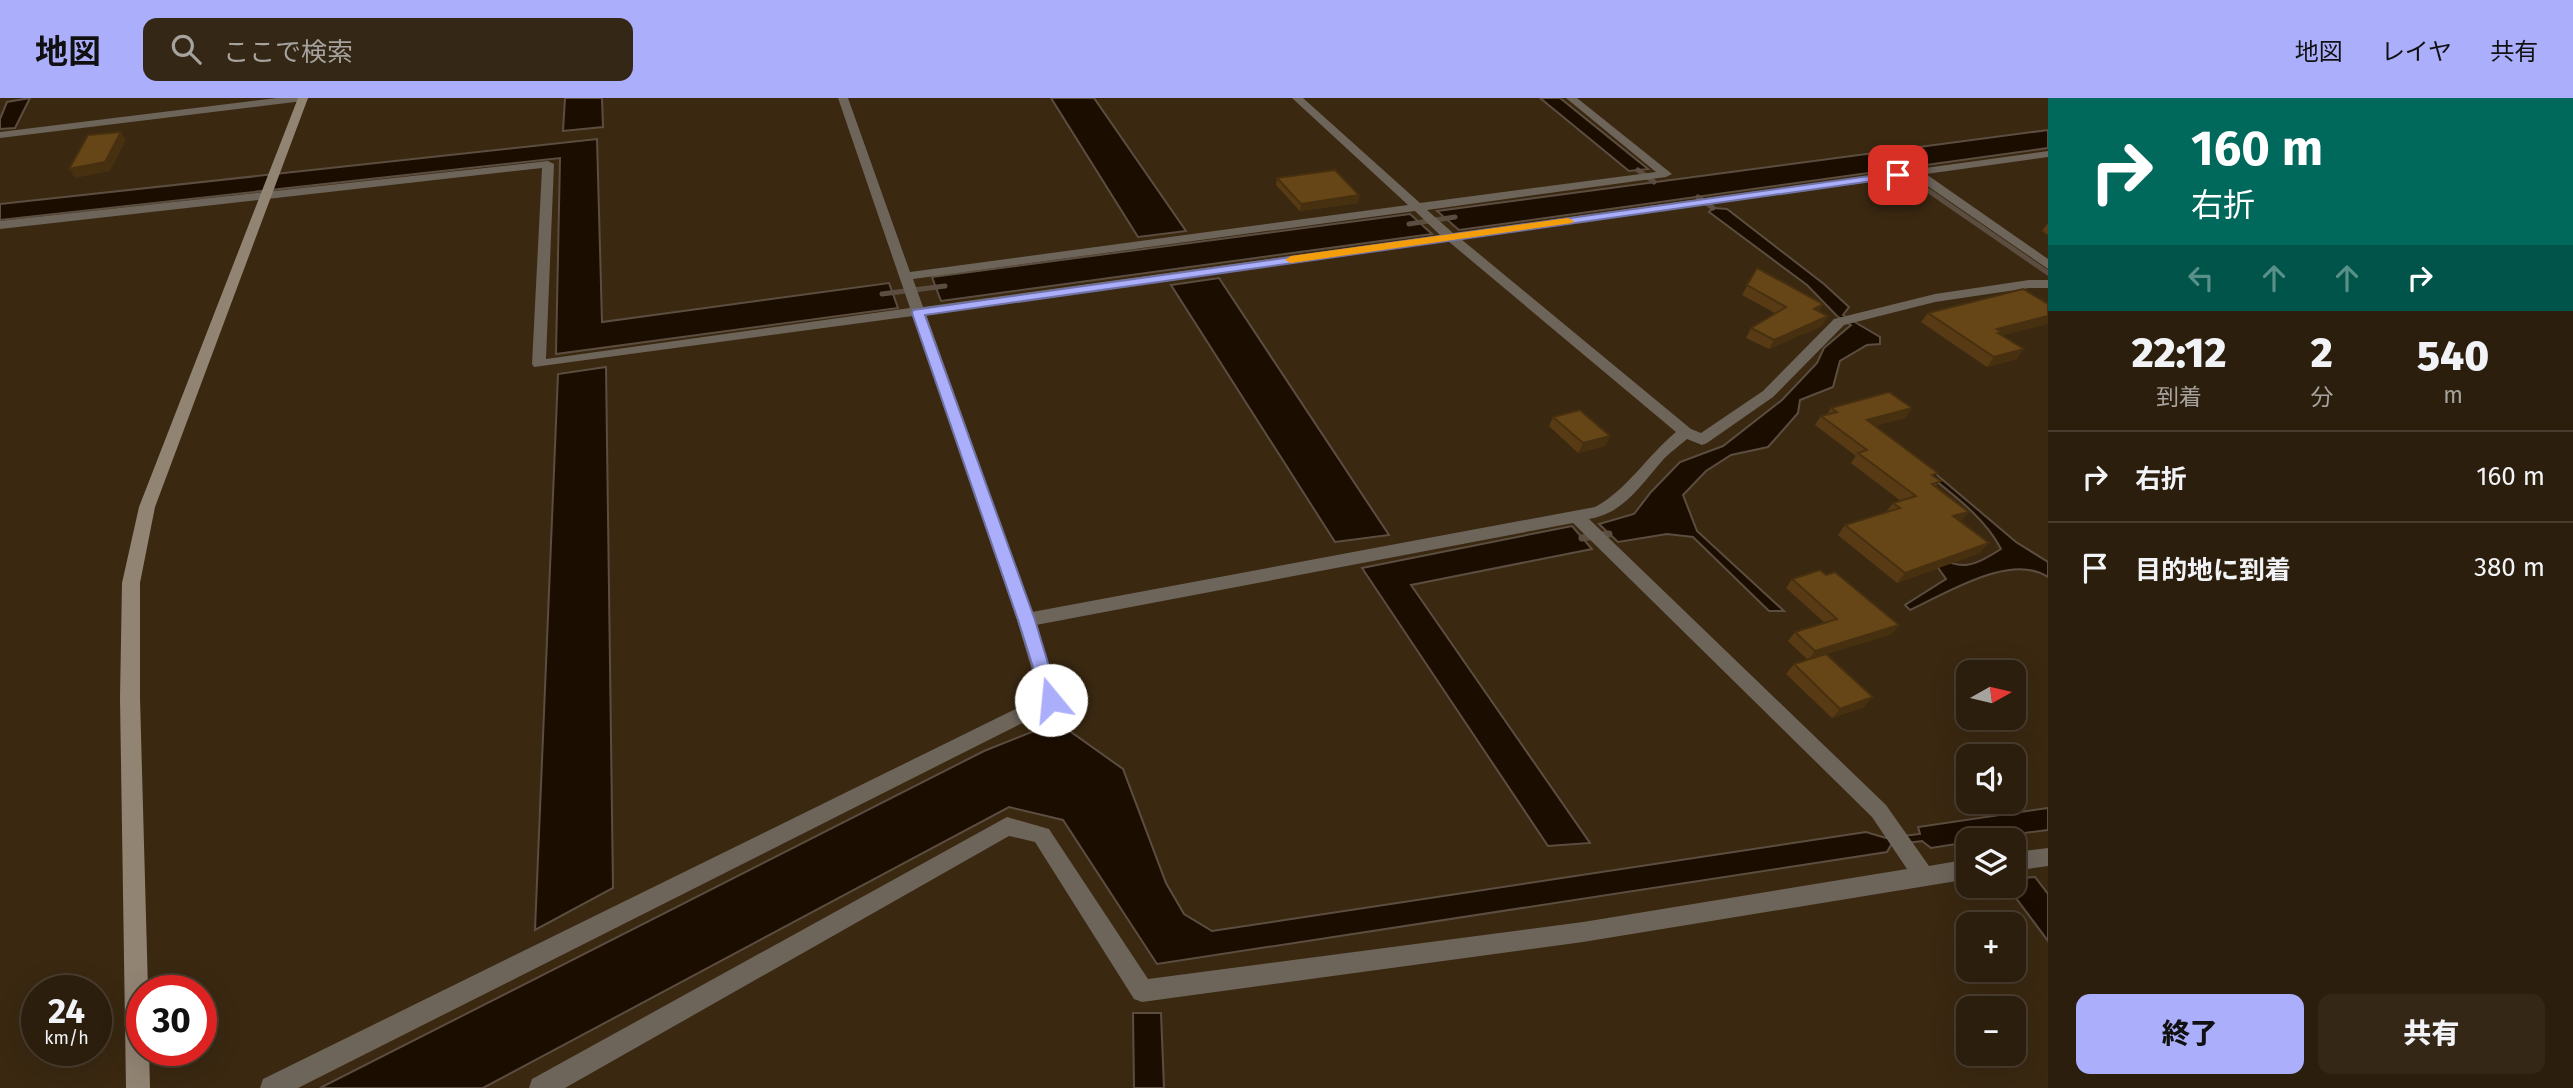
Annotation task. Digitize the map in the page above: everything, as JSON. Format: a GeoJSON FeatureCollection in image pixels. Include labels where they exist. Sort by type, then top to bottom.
{"type":"FeatureCollection","features":[{"type":"Feature","properties":{"kind":"street"},"geometry":{"type":"LineString","coordinates":[[0,135],[303,98],[147,506],[131,583],[130,712],[138,1088]]}},
{"type":"Feature","properties":{"kind":"street"},"geometry":{"type":"LineString","coordinates":[[272,1088],[1051,700],[1026,620],[843,98]]}},
{"type":"Feature","properties":{"kind":"street"},"geometry":{"type":"LineString","coordinates":[[1297,98],[1450,237],[1686,432],[1702,440],[1768,394],[1839,322],[1935,298],[2029,284],[2048,284]]}},
{"type":"Feature","properties":{"kind":"street"},"geometry":{"type":"LineString","coordinates":[[906,277],[1666,174],[1571,98]]}},
{"type":"Feature","properties":{"kind":"street"},"geometry":{"type":"LineString","coordinates":[[0,225],[548,164],[539,364],[2048,154]]}},
{"type":"Feature","properties":{"kind":"street"},"geometry":{"type":"LineString","coordinates":[[1908,174],[2048,265]]}},
{"type":"Feature","properties":{"kind":"street"},"geometry":{"type":"LineString","coordinates":[[1026,620],[1582,522],[1618,502],[1659,453],[1686,432]]}},
{"type":"Feature","properties":{"kind":"street"},"geometry":{"type":"LineString","coordinates":[[1582,522],[1879,811],[1924,876]]}},
{"type":"Feature","properties":{"kind":"street"},"geometry":{"type":"LineString","coordinates":[[541,1088],[1007,826],[1042,835],[1142,991],[1583,932],[1956,871]]}},
{"type":"Feature","properties":{"kind":"street"},"geometry":{"type":"LineString","coordinates":[[2026,862],[2045,863]]}},
{"type":"Feature","properties":{"kind":"shaded area"},"geometry":{"type":"Polygon","coordinates":[[[30,98],[15,128],[0,129],[0,119],[7,102],[30,98]]]}},
{"type":"Feature","properties":{"kind":"shaded area"},"geometry":{"type":"Polygon","coordinates":[[[565,98],[602,98],[603,127],[563,131],[565,98]]]}},
{"type":"Feature","properties":{"kind":"shaded area"},"geometry":{"type":"Polygon","coordinates":[[[1051,98],[1094,98],[1186,231],[1138,237],[1051,98]]]}},
{"type":"Feature","properties":{"kind":"shaded area"},"geometry":{"type":"Polygon","coordinates":[[[1540,98],[1560,98],[1648,169],[1629,171],[1540,98]]]}},
{"type":"Feature","properties":{"kind":"shaded area"},"geometry":{"type":"Polygon","coordinates":[[[2048,130],[2048,148],[1459,230],[1437,211],[2048,130]]]}},
{"type":"Feature","properties":{"kind":"shaded area"},"geometry":{"type":"Polygon","coordinates":[[[597,139],[602,322],[889,283],[898,308],[556,354],[560,158],[0,220],[0,204],[597,139]]]}},
{"type":"Feature","properties":{"kind":"shaded area"},"geometry":{"type":"Polygon","coordinates":[[[1713,208],[1727,209],[1824,284],[1849,307],[1843,315],[1880,337],[1880,344],[1867,345],[1840,361],[1833,387],[1800,400],[1798,413],[1768,447],[1731,455],[1706,471],[1683,495],[1697,531],[1784,611],[1769,611],[1693,537],[1667,534],[1618,542],[1599,524],[1634,514],[1680,462],[1723,446],[1782,400],[1817,363],[1824,348],[1851,325],[1837,316],[1807,285],[1709,212],[1713,208]]]}},
{"type":"Feature","properties":{"kind":"shaded area"},"geometry":{"type":"Polygon","coordinates":[[[1410,214],[1432,234],[941,301],[932,277],[1410,214]]]}},
{"type":"Feature","properties":{"kind":"shaded area"},"geometry":{"type":"Polygon","coordinates":[[[1219,278],[1389,535],[1335,542],[1171,285],[1219,278]]]}},
{"type":"Feature","properties":{"kind":"shaded area"},"geometry":{"type":"Polygon","coordinates":[[[606,367],[613,888],[535,930],[558,374],[606,367]]]}},
{"type":"Feature","properties":{"kind":"shaded area"},"geometry":{"type":"Polygon","coordinates":[[[1911,458],[1918,459],[2016,542],[2048,562],[2048,577],[2033,571],[2016,569],[1997,572],[1959,586],[1910,610],[1905,605],[1946,579],[1926,551],[1947,562],[1964,565],[1980,561],[2001,549],[1974,513],[1911,458]]]}},
{"type":"Feature","properties":{"kind":"shaded area"},"geometry":{"type":"Polygon","coordinates":[[[1572,526],[1592,549],[1411,585],[1590,843],[1548,846],[1362,568],[1572,526]]]}},
{"type":"Feature","properties":{"kind":"shaded area"},"geometry":{"type":"Polygon","coordinates":[[[1057,722],[1123,769],[1166,883],[1184,914],[1212,931],[1866,832],[1886,838],[1920,834],[1918,827],[2007,814],[2026,814],[2026,811],[2048,808],[2048,830],[2026,833],[2026,828],[1956,828],[1956,844],[1931,848],[1922,841],[1891,845],[1887,852],[1157,964],[1063,820],[1009,807],[483,1088],[320,1088],[984,751],[1057,722]]]}},
{"type":"Feature","properties":{"kind":"shaded area"},"geometry":{"type":"Polygon","coordinates":[[[2035,877],[2048,894],[2048,941],[2016,898],[2026,898],[2026,878],[2035,877]]]}},
{"type":"Feature","properties":{"kind":"shaded area"},"geometry":{"type":"Polygon","coordinates":[[[1133,1013],[1161,1013],[1164,1088],[1134,1088],[1133,1013]]]}},
{"type":"Feature","properties":{"kind":"building"},"geometry":{"type":"Polygon","coordinates":[[[121,132],[105,162],[69,169],[88,135],[121,132]]]}},
{"type":"Feature","properties":{"kind":"building"},"geometry":{"type":"Polygon","coordinates":[[[1335,170],[1359,195],[1301,204],[1277,178],[1335,170]]]}},
{"type":"Feature","properties":{"kind":"building"},"geometry":{"type":"Polygon","coordinates":[[[1757,268],[1823,304],[1814,309],[1828,316],[1774,340],[1751,328],[1786,307],[1747,285],[1757,268]]]}},
{"type":"Feature","properties":{"kind":"building"},"geometry":{"type":"Polygon","coordinates":[[[2023,289],[2048,304],[2048,316],[1997,329],[2003,332],[1998,333],[2024,349],[1994,357],[1928,313],[2023,289]]]}},
{"type":"Feature","properties":{"kind":"building"},"geometry":{"type":"Polygon","coordinates":[[[1889,392],[1912,408],[1867,420],[1938,473],[1932,475],[1941,481],[1932,484],[1969,512],[1953,516],[1989,543],[1905,573],[1845,525],[1900,508],[1893,503],[1916,496],[1858,453],[1867,450],[1821,416],[1837,412],[1831,408],[1889,392]]]}},
{"type":"Feature","properties":{"kind":"building"},"geometry":{"type":"Polygon","coordinates":[[[1580,410],[1610,436],[1583,443],[1553,417],[1580,410]]]}},
{"type":"Feature","properties":{"kind":"building"},"geometry":{"type":"Polygon","coordinates":[[[1820,570],[1826,575],[1835,572],[1899,625],[1815,651],[1795,632],[1837,619],[1792,579],[1820,570]]]}},
{"type":"Feature","properties":{"kind":"building"},"geometry":{"type":"Polygon","coordinates":[[[1826,654],[1873,697],[1840,709],[1794,664],[1826,654]]]}},
{"type":"Feature","properties":{"kind":"waterway"},"geometry":{"type":"LineString","coordinates":[[1897,169],[2048,273]]}},
{"type":"Feature","properties":{"kind":"waterway"},"geometry":{"type":"LineString","coordinates":[[1638,170],[1654,182]]}},
{"type":"Feature","properties":{"kind":"waterway"},"geometry":{"type":"LineString","coordinates":[[1698,197],[1713,208]]}},
{"type":"Feature","properties":{"kind":"waterway"},"geometry":{"type":"LineString","coordinates":[[1409,224],[1455,217]]}},
{"type":"Feature","properties":{"kind":"waterway"},"geometry":{"type":"LineString","coordinates":[[882,294],[945,286]]}},
{"type":"Feature","properties":{"kind":"waterway"},"geometry":{"type":"LineString","coordinates":[[1582,538],[1609,534]]}},
{"type":"Feature","properties":{"kind":"slow traffic"},"geometry":{"type":"LineString","coordinates":[[1291,260],[1568,221]]}},
{"type":"Feature","properties":{"kind":"route"},"geometry":{"type":"LineString","coordinates":[[1051,700],[1026,620],[918,313],[1898,175]]}}]}
